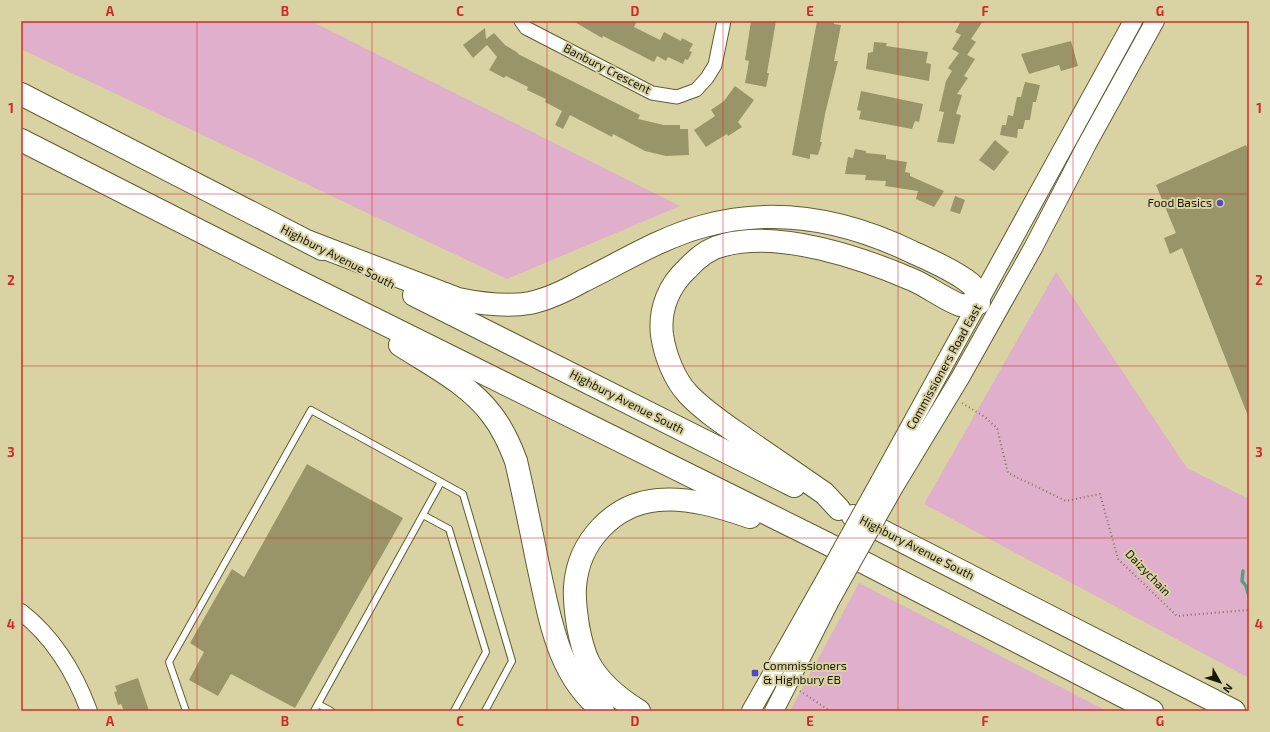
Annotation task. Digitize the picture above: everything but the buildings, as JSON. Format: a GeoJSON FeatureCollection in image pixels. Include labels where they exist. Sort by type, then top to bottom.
{"type":"FeatureCollection","features":[{"type":"Feature","properties":{"kind":"highway","name":"Highbury Avenue South"},"geometry":{"type":"LineString","coordinates":[[21,94],[309,242],[839,509],[1234,711]]}},
{"type":"Feature","properties":{"kind":"highway"},"geometry":{"type":"LineString","coordinates":[[21,140],[304,284],[824,542],[1152,711]]}},
{"type":"Feature","properties":{"kind":"highway"},"geometry":{"type":"LineString","coordinates":[[309,242],[458,299],[478,303],[512,305],[532,302],[557,294],[666,241],[703,226],[743,217],[790,217],[830,221],[893,242],[972,284],[988,308]]}},
{"type":"Feature","properties":{"kind":"highway"},"geometry":{"type":"LineString","coordinates":[[839,509],[824,493],[713,416],[688,393],[667,359],[664,346],[662,319],[672,287],[684,271],[704,253],[723,245],[745,241],[788,243],[847,256],[915,281],[962,305],[988,308]]}},
{"type":"Feature","properties":{"kind":"highway"},"geometry":{"type":"LineString","coordinates":[[304,284],[452,378],[473,395],[492,414],[506,436],[516,461],[555,638],[568,670],[590,700],[603,711]]}},
{"type":"Feature","properties":{"kind":"highway"},"geometry":{"type":"LineString","coordinates":[[639,711],[609,690],[600,680],[588,660],[580,634],[575,600],[575,585],[578,570],[585,551],[594,535],[604,524],[629,508],[657,500],[677,500],[710,505],[742,514],[824,542]]}},
{"type":"Feature","properties":{"kind":"main road","name":"Commissioners Road East"},"geometry":{"type":"LineString","coordinates":[[751,711],[826,593],[988,308],[1133,21]]}},
{"type":"Feature","properties":{"kind":"main road","name":"Commissioners Road East"},"geometry":{"type":"LineString","coordinates":[[988,308],[1033,248],[1086,146],[1155,21]]}},
{"type":"Feature","properties":{"kind":"main road","name":"Commissioners Road East"},"geometry":{"type":"LineString","coordinates":[[774,711],[826,593]]}},
{"type":"Feature","properties":{"kind":"street","name":"Banbury Crescent"},"geometry":{"type":"LineString","coordinates":[[520,21],[526,28],[652,93],[677,97],[696,90],[707,78],[715,65],[724,21]]}},
{"type":"Feature","properties":{"kind":"street"},"geometry":{"type":"LineString","coordinates":[[21,612],[52,642],[64,659],[89,711]]}},
{"type":"Feature","properties":{"kind":"lane"},"geometry":{"type":"LineString","coordinates":[[186,711],[169,662],[311,410],[463,494],[512,661],[485,711]]}},
{"type":"Feature","properties":{"kind":"lane"},"geometry":{"type":"LineString","coordinates":[[314,711],[441,482]]}},
{"type":"Feature","properties":{"kind":"lane"},"geometry":{"type":"LineString","coordinates":[[423,515],[449,529],[486,652],[454,711]]}},
{"type":"Feature","properties":{"kind":"lane"},"geometry":{"type":"LineString","coordinates":[[318,704],[331,711]]}},
{"type":"Feature","properties":{"kind":"path","name":"Daizychain"},"geometry":{"type":"LineString","coordinates":[[958,401],[985,417],[997,428],[1008,473],[1066,501],[1100,494],[1118,559],[1177,616],[1249,610]]}},
{"type":"Feature","properties":{"kind":"path"},"geometry":{"type":"LineString","coordinates":[[799,690],[830,711]]}},
{"type":"Feature","properties":{"kind":"shaded area"},"geometry":{"type":"Polygon","coordinates":[[[21,21],[311,21],[680,206],[507,279],[21,49],[21,21]]]}},
{"type":"Feature","properties":{"kind":"shaded area"},"geometry":{"type":"Polygon","coordinates":[[[1056,272],[1187,468],[1249,499],[1249,678],[924,504],[1056,272]]]}},
{"type":"Feature","properties":{"kind":"shaded area"},"geometry":{"type":"Polygon","coordinates":[[[859,583],[1107,711],[790,711],[859,583]]]}},
{"type":"Feature","properties":{"kind":"waterway"},"geometry":{"type":"LineString","coordinates":[[1243,571],[1242,581],[1246,586],[1249,596]]}},
{"type":"Feature","properties":{"kind":"place","name":"Food Basics"},"geometry":{"type":"Point","coordinates":[1220,203]}},
{"type":"Feature","properties":{"kind":"place","name":"Commissioners & Highbury EB"},"geometry":{"type":"Point","coordinates":[755,673]}}]}
